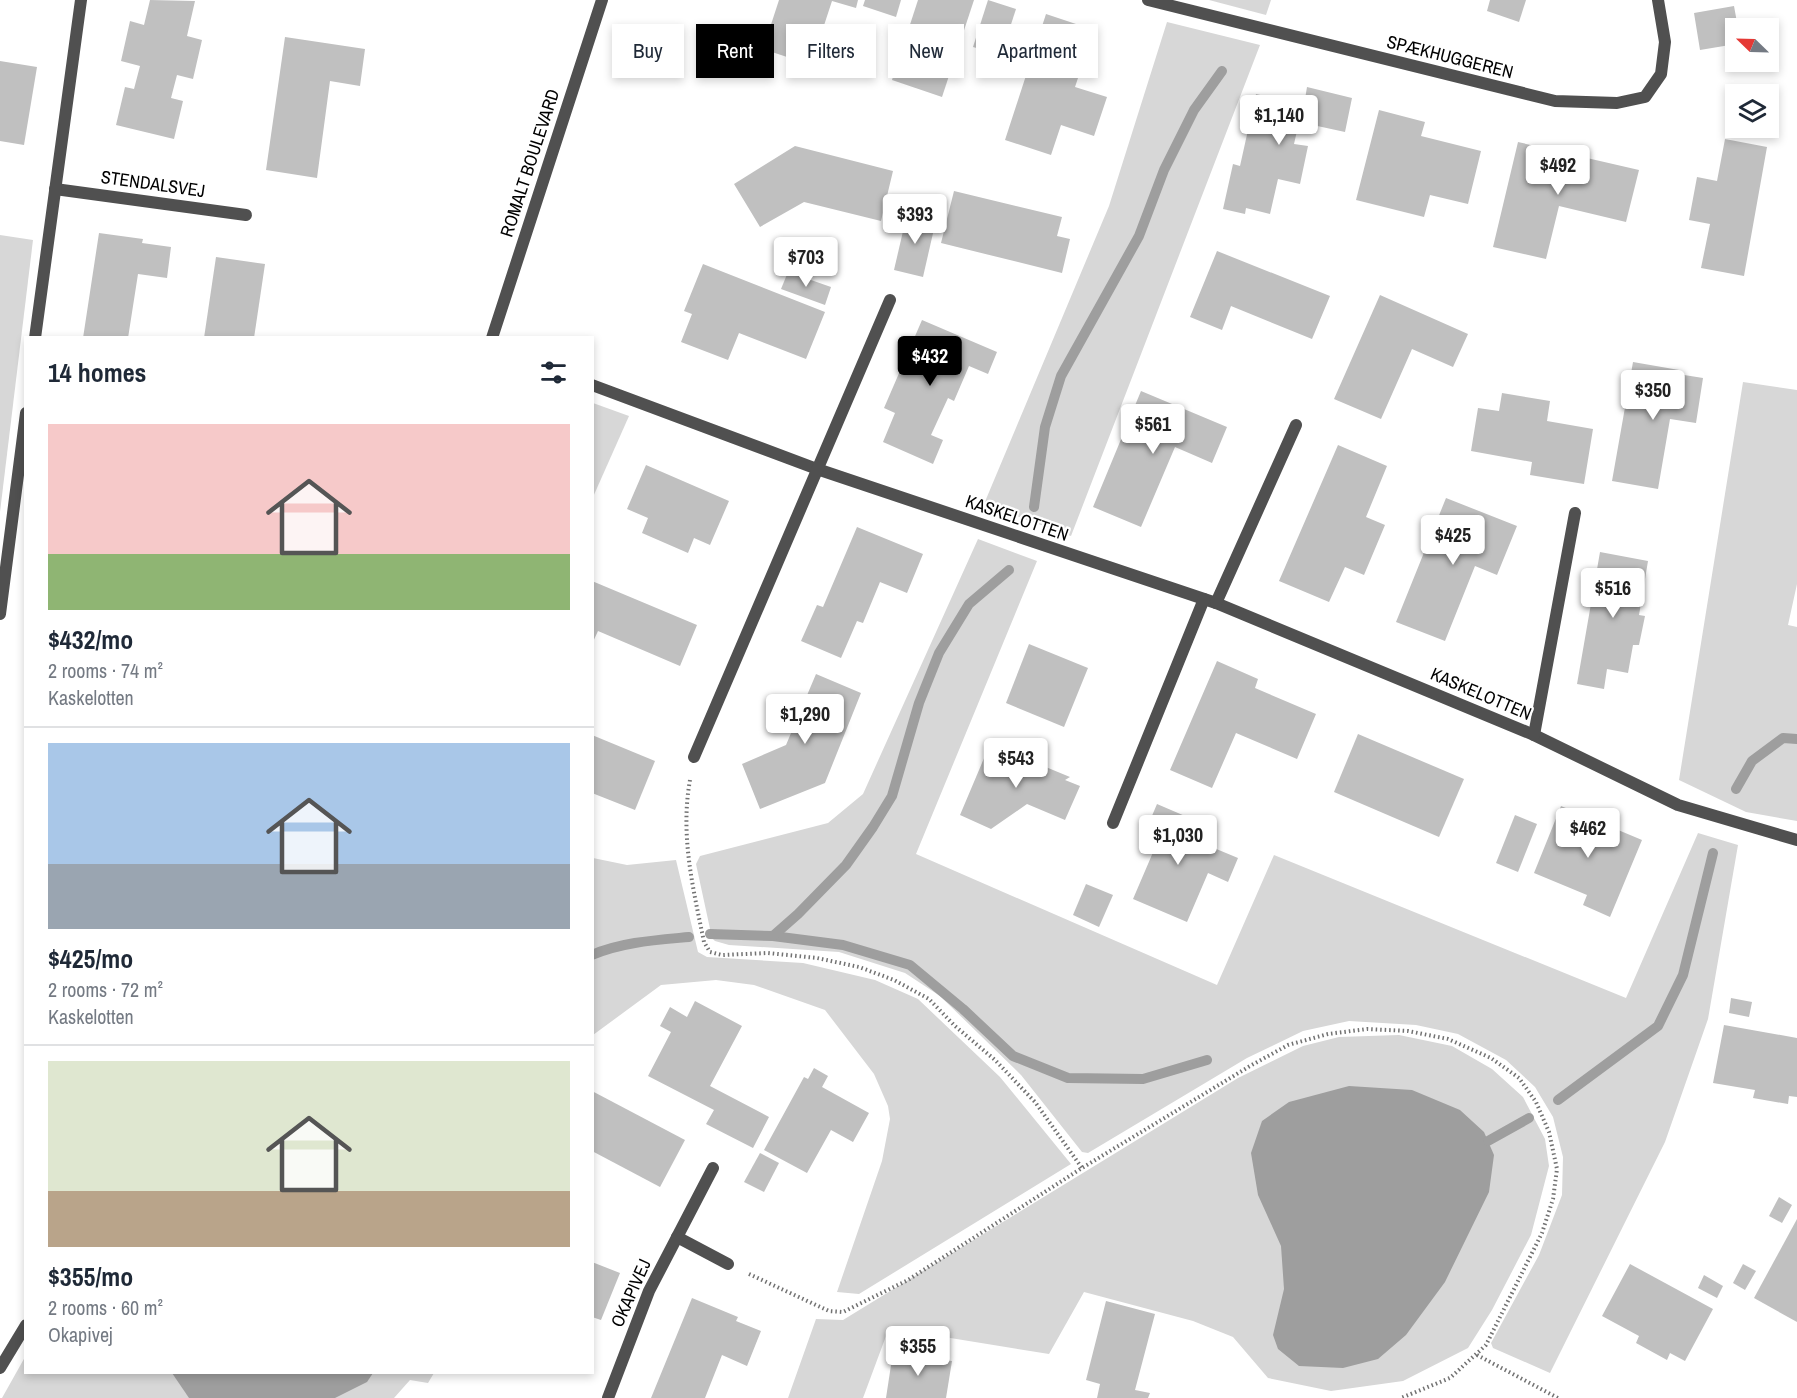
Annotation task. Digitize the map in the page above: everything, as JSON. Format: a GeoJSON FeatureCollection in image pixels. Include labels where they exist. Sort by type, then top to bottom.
{"type":"FeatureCollection","features":[{"type":"Feature","properties":{"kind":"street"},"geometry":{"type":"LineString","coordinates":[[35,336],[81,0]]}},
{"type":"Feature","properties":{"kind":"street","name":"ROMALT BOULEVARD"},"geometry":{"type":"LineString","coordinates":[[493,336],[602,0]]}},
{"type":"Feature","properties":{"kind":"street","name":"SPÆKHUGGEREN"},"geometry":{"type":"LineString","coordinates":[[1148,0],[1555,101],[1617,103],[1646,97],[1661,74],[1665,42],[1658,0]]}},
{"type":"Feature","properties":{"kind":"street","name":"STENDALSVEJ"},"geometry":{"type":"LineString","coordinates":[[55,189],[246,215]]}},
{"type":"Feature","properties":{"kind":"street"},"geometry":{"type":"LineString","coordinates":[[694,757],[890,300]]}},
{"type":"Feature","properties":{"kind":"street","name":"KASKELOTTEN"},"geometry":{"type":"LineString","coordinates":[[594,386],[817,469],[1210,601],[1534,735],[1678,805],[1797,840]]}},
{"type":"Feature","properties":{"kind":"street"},"geometry":{"type":"LineString","coordinates":[[1113,823],[1210,601],[1296,425]]}},
{"type":"Feature","properties":{"kind":"street"},"geometry":{"type":"LineString","coordinates":[[0,614],[24,428]]}},
{"type":"Feature","properties":{"kind":"street","name":"KASKELOTTEN"},"geometry":{"type":"LineString","coordinates":[[1534,735],[1575,513]]}},
{"type":"Feature","properties":{"kind":"street","name":"OKAPIVEJ"},"geometry":{"type":"LineString","coordinates":[[608,1398],[649,1291],[712,1168]]}},
{"type":"Feature","properties":{"kind":"street"},"geometry":{"type":"LineString","coordinates":[[677,1237],[728,1264]]}},
{"type":"Feature","properties":{"kind":"street"},"geometry":{"type":"LineString","coordinates":[[0,1368],[24,1328]]}},
{"type":"Feature","properties":{"kind":"path"},"geometry":{"type":"LineString","coordinates":[[694,757],[686,806],[687,857],[704,942],[710,952],[722,955],[768,953],[817,958],[859,967],[894,980],[929,999],[955,1026],[995,1060],[1035,1102],[1082,1168]]}},
{"type":"Feature","properties":{"kind":"path"},"geometry":{"type":"LineString","coordinates":[[728,1264],[829,1311],[843,1312],[908,1280],[1082,1168],[1288,1045],[1328,1034],[1367,1029],[1408,1031],[1448,1039],[1491,1058],[1519,1078],[1536,1102],[1550,1132],[1557,1169],[1553,1199],[1542,1233],[1486,1345],[1450,1378],[1401,1398]]}},
{"type":"Feature","properties":{"kind":"path"},"geometry":{"type":"LineString","coordinates":[[1477,1354],[1557,1398]]}},
{"type":"Feature","properties":{"kind":"shaded area"},"geometry":{"type":"Polygon","coordinates":[[[1209,0],[1271,0],[1266,15],[1209,0]]]}},
{"type":"Feature","properties":{"kind":"shaded area"},"geometry":{"type":"Polygon","coordinates":[[[1167,22],[1260,45],[1071,536],[984,504],[1109,206],[1167,22]]]}},
{"type":"Feature","properties":{"kind":"shaded area"},"geometry":{"type":"Polygon","coordinates":[[[0,235],[33,240],[0,512],[0,235]]]}},
{"type":"Feature","properties":{"kind":"shaded area"},"geometry":{"type":"Polygon","coordinates":[[[1743,382],[1797,390],[1797,584],[1788,625],[1797,627],[1797,821],[1746,812],[1679,780],[1743,382]]]}},
{"type":"Feature","properties":{"kind":"shaded area"},"geometry":{"type":"Polygon","coordinates":[[[594,404],[629,416],[594,495],[594,404]]]}},
{"type":"Feature","properties":{"kind":"shaded area"},"geometry":{"type":"Polygon","coordinates":[[[978,539],[1037,561],[916,854],[1217,985],[1274,855],[1626,998],[1698,833],[1738,845],[1708,1019],[1665,1142],[1550,1373],[1493,1348],[1491,1343],[1539,1255],[1562,1195],[1563,1157],[1553,1117],[1535,1087],[1506,1060],[1458,1034],[1416,1025],[1349,1021],[1303,1031],[1247,1058],[1088,1153],[1082,1152],[1021,1075],[940,996],[905,973],[839,952],[729,945],[712,938],[696,864],[700,856],[828,823],[863,794],[978,539]]]}},
{"type":"Feature","properties":{"kind":"shaded area"},"geometry":{"type":"Polygon","coordinates":[[[594,858],[627,865],[676,860],[698,952],[707,957],[803,963],[875,980],[918,999],[1000,1077],[1071,1164],[859,1294],[837,1292],[882,1161],[890,1119],[888,1106],[874,1074],[825,1010],[754,985],[716,980],[661,985],[594,1034],[594,858]]]}},
{"type":"Feature","properties":{"kind":"shaded area"},"geometry":{"type":"Polygon","coordinates":[[[1399,1035],[1452,1046],[1492,1069],[1523,1097],[1545,1139],[1549,1166],[1531,1235],[1492,1310],[1468,1348],[1403,1381],[1331,1391],[1268,1378],[1233,1337],[1193,1321],[1084,1292],[1049,1354],[889,1328],[863,1398],[788,1398],[816,1319],[843,1320],[1238,1078],[1303,1046],[1339,1037],[1399,1035]]]}},
{"type":"Feature","properties":{"kind":"shaded area"},"geometry":{"type":"Polygon","coordinates":[[[1349,1086],[1412,1090],[1460,1110],[1484,1132],[1494,1155],[1489,1192],[1445,1282],[1406,1335],[1378,1359],[1343,1368],[1299,1366],[1278,1349],[1273,1335],[1284,1289],[1281,1246],[1258,1195],[1251,1153],[1262,1121],[1289,1102],[1349,1086]]]}},
{"type":"Feature","properties":{"kind":"shaded area"},"geometry":{"type":"Polygon","coordinates":[[[24,1359],[24,1374],[433,1374],[428,1383],[410,1380],[394,1398],[2,1398],[24,1359]]]}},
{"type":"Feature","properties":{"kind":"shaded area"},"geometry":{"type":"Polygon","coordinates":[[[173,1374],[372,1374],[367,1382],[335,1398],[189,1398],[173,1374]]]}},
{"type":"Feature","properties":{"kind":"building"},"geometry":{"type":"Polygon","coordinates":[[[150,0],[195,1],[187,36],[202,40],[193,79],[177,75],[171,98],[183,101],[174,139],[116,125],[125,87],[134,89],[140,66],[121,61],[130,21],[144,25],[150,0]]]}},
{"type":"Feature","properties":{"kind":"building"},"geometry":{"type":"Polygon","coordinates":[[[779,0],[858,0],[856,8],[832,1],[824,24],[786,24],[786,57],[774,53],[774,24],[771,24],[779,0]]]}},
{"type":"Feature","properties":{"kind":"building"},"geometry":{"type":"Polygon","coordinates":[[[865,0],[901,0],[896,17],[863,6],[865,0]]]}},
{"type":"Feature","properties":{"kind":"building"},"geometry":{"type":"Polygon","coordinates":[[[918,0],[974,0],[964,30],[964,24],[910,24],[918,0]]]}},
{"type":"Feature","properties":{"kind":"building"},"geometry":{"type":"Polygon","coordinates":[[[988,0],[1016,9],[1011,24],[980,24],[988,0]]]}},
{"type":"Feature","properties":{"kind":"building"},"geometry":{"type":"Polygon","coordinates":[[[1490,0],[1526,0],[1519,22],[1487,11],[1490,0]]]}},
{"type":"Feature","properties":{"kind":"building"},"geometry":{"type":"Polygon","coordinates":[[[1734,6],[1736,18],[1725,18],[1725,46],[1700,50],[1694,13],[1734,6]]]}},
{"type":"Feature","properties":{"kind":"building"},"geometry":{"type":"Polygon","coordinates":[[[1046,14],[1076,24],[1043,24],[1046,14]]]}},
{"type":"Feature","properties":{"kind":"building"},"geometry":{"type":"Polygon","coordinates":[[[285,37],[365,49],[360,86],[330,81],[317,178],[266,170],[285,37]]]}},
{"type":"Feature","properties":{"kind":"building"},"geometry":{"type":"Polygon","coordinates":[[[0,61],[37,67],[24,145],[0,141],[0,61]]]}},
{"type":"Feature","properties":{"kind":"building"},"geometry":{"type":"Polygon","coordinates":[[[893,78],[948,78],[942,97],[892,80],[893,78]]]}},
{"type":"Feature","properties":{"kind":"building"},"geometry":{"type":"Polygon","coordinates":[[[1025,78],[1078,78],[1075,87],[1107,97],[1094,136],[1061,125],[1051,155],[1005,140],[1025,78]]]}},
{"type":"Feature","properties":{"kind":"building"},"geometry":{"type":"Polygon","coordinates":[[[1307,87],[1352,98],[1345,132],[1299,122],[1294,144],[1308,146],[1300,184],[1278,179],[1270,214],[1246,208],[1245,214],[1223,209],[1233,164],[1240,166],[1256,94],[1304,105],[1307,87]]]}},
{"type":"Feature","properties":{"kind":"building"},"geometry":{"type":"Polygon","coordinates":[[[1379,110],[1425,122],[1421,136],[1481,151],[1468,204],[1430,195],[1424,217],[1356,200],[1379,110]]]}},
{"type":"Feature","properties":{"kind":"building"},"geometry":{"type":"Polygon","coordinates":[[[1725,139],[1767,147],[1744,276],[1701,268],[1710,224],[1689,220],[1697,177],[1717,181],[1725,139]]]}},
{"type":"Feature","properties":{"kind":"building"},"geometry":{"type":"Polygon","coordinates":[[[1518,142],[1639,170],[1626,222],[1559,206],[1546,259],[1493,247],[1518,142]]]}},
{"type":"Feature","properties":{"kind":"building"},"geometry":{"type":"Polygon","coordinates":[[[795,146],[893,171],[881,221],[804,202],[760,227],[734,184],[795,146]]]}},
{"type":"Feature","properties":{"kind":"building"},"geometry":{"type":"Polygon","coordinates":[[[954,191],[1062,217],[1057,236],[1070,239],[1062,273],[941,243],[954,191]]]}},
{"type":"Feature","properties":{"kind":"building"},"geometry":{"type":"Polygon","coordinates":[[[907,214],[936,220],[923,277],[894,270],[907,214]]]}},
{"type":"Feature","properties":{"kind":"building"},"geometry":{"type":"Polygon","coordinates":[[[99,233],[143,239],[142,243],[171,247],[167,278],[138,274],[128,336],[83,336],[99,233]]]}},
{"type":"Feature","properties":{"kind":"building"},"geometry":{"type":"Polygon","coordinates":[[[1217,251],[1330,296],[1312,339],[1231,306],[1222,330],[1190,317],[1217,251]]]}},
{"type":"Feature","properties":{"kind":"building"},"geometry":{"type":"Polygon","coordinates":[[[216,257],[265,264],[254,336],[204,336],[216,257]]]}},
{"type":"Feature","properties":{"kind":"building"},"geometry":{"type":"Polygon","coordinates":[[[703,264],[825,312],[806,359],[739,333],[728,360],[681,342],[692,314],[684,311],[703,264]]]}},
{"type":"Feature","properties":{"kind":"building"},"geometry":{"type":"Polygon","coordinates":[[[788,272],[831,287],[825,305],[781,289],[788,272]]]}},
{"type":"Feature","properties":{"kind":"building"},"geometry":{"type":"Polygon","coordinates":[[[1380,295],[1468,334],[1453,367],[1412,349],[1381,419],[1334,399],[1380,295]]]}},
{"type":"Feature","properties":{"kind":"building"},"geometry":{"type":"Polygon","coordinates":[[[922,320],[997,352],[988,374],[969,366],[954,401],[948,398],[931,435],[943,440],[933,464],[883,442],[895,413],[884,408],[922,320]]]}},
{"type":"Feature","properties":{"kind":"building"},"geometry":{"type":"Polygon","coordinates":[[[1633,362],[1679,370],[1678,374],[1703,378],[1696,423],[1670,419],[1658,489],[1612,481],[1633,362]]]}},
{"type":"Feature","properties":{"kind":"building"},"geometry":{"type":"Polygon","coordinates":[[[1141,391],[1227,427],[1212,463],[1175,447],[1141,527],[1093,507],[1141,391]]]}},
{"type":"Feature","properties":{"kind":"building"},"geometry":{"type":"Polygon","coordinates":[[[1502,393],[1550,401],[1547,421],[1593,429],[1584,484],[1530,475],[1532,462],[1471,451],[1478,408],[1499,411],[1502,393]]]}},
{"type":"Feature","properties":{"kind":"building"},"geometry":{"type":"Polygon","coordinates":[[[1338,445],[1387,466],[1366,517],[1385,525],[1364,575],[1345,567],[1329,602],[1279,581],[1338,445]]]}},
{"type":"Feature","properties":{"kind":"building"},"geometry":{"type":"Polygon","coordinates":[[[646,465],[729,501],[710,545],[694,538],[688,553],[642,533],[648,518],[627,509],[646,465]]]}},
{"type":"Feature","properties":{"kind":"building"},"geometry":{"type":"Polygon","coordinates":[[[1446,498],[1517,526],[1497,575],[1475,566],[1445,641],[1396,622],[1446,498]]]}},
{"type":"Feature","properties":{"kind":"building"},"geometry":{"type":"Polygon","coordinates":[[[857,527],[923,554],[907,593],[880,582],[863,623],[857,621],[841,658],[801,641],[817,605],[823,607],[857,527]]]}},
{"type":"Feature","properties":{"kind":"building"},"geometry":{"type":"Polygon","coordinates":[[[1600,552],[1648,561],[1639,615],[1645,616],[1639,645],[1633,645],[1628,673],[1607,669],[1604,689],[1577,684],[1600,552]]]}},
{"type":"Feature","properties":{"kind":"building"},"geometry":{"type":"Polygon","coordinates":[[[594,582],[697,625],[680,666],[598,631],[594,640],[594,582]]]}},
{"type":"Feature","properties":{"kind":"building"},"geometry":{"type":"Polygon","coordinates":[[[1029,644],[1088,668],[1064,727],[1006,703],[1029,644]]]}},
{"type":"Feature","properties":{"kind":"building"},"geometry":{"type":"Polygon","coordinates":[[[1217,661],[1258,679],[1255,688],[1316,714],[1297,759],[1236,733],[1212,788],[1170,770],[1217,661]]]}},
{"type":"Feature","properties":{"kind":"building"},"geometry":{"type":"Polygon","coordinates":[[[816,674],[861,693],[825,783],[760,809],[742,764],[786,745],[816,674]]]}},
{"type":"Feature","properties":{"kind":"building"},"geometry":{"type":"Polygon","coordinates":[[[1358,734],[1464,779],[1439,837],[1334,792],[1358,734]]]}},
{"type":"Feature","properties":{"kind":"building"},"geometry":{"type":"Polygon","coordinates":[[[594,736],[655,761],[635,810],[594,794],[594,736]]]}},
{"type":"Feature","properties":{"kind":"building"},"geometry":{"type":"Polygon","coordinates":[[[990,744],[1070,777],[1065,780],[1080,786],[1065,820],[1027,804],[991,829],[960,815],[990,744]]]}},
{"type":"Feature","properties":{"kind":"building"},"geometry":{"type":"Polygon","coordinates":[[[1157,804],[1185,816],[1178,833],[1238,858],[1228,882],[1208,873],[1187,922],[1133,899],[1154,850],[1140,844],[1157,804]]]}},
{"type":"Feature","properties":{"kind":"building"},"geometry":{"type":"Polygon","coordinates":[[[1561,806],[1642,840],[1610,917],[1583,905],[1587,895],[1534,873],[1561,806]]]}},
{"type":"Feature","properties":{"kind":"building"},"geometry":{"type":"Polygon","coordinates":[[[1515,815],[1537,824],[1518,872],[1496,863],[1515,815]]]}},
{"type":"Feature","properties":{"kind":"building"},"geometry":{"type":"Polygon","coordinates":[[[1086,884],[1113,895],[1099,927],[1073,915],[1086,884]]]}},
{"type":"Feature","properties":{"kind":"building"},"geometry":{"type":"Polygon","coordinates":[[[1731,998],[1752,1002],[1749,1017],[1729,1013],[1731,998]]]}},
{"type":"Feature","properties":{"kind":"building"},"geometry":{"type":"Polygon","coordinates":[[[695,1001],[742,1026],[710,1086],[769,1117],[753,1148],[706,1124],[714,1110],[648,1076],[671,1032],[660,1026],[670,1007],[687,1017],[695,1001]]]}},
{"type":"Feature","properties":{"kind":"building"},"geometry":{"type":"Polygon","coordinates":[[[1724,1025],[1797,1038],[1797,1097],[1789,1096],[1788,1104],[1753,1098],[1755,1090],[1713,1083],[1724,1025]]]}},
{"type":"Feature","properties":{"kind":"building"},"geometry":{"type":"Polygon","coordinates":[[[814,1068],[828,1076],[822,1087],[869,1113],[853,1142],[831,1130],[807,1173],[764,1150],[804,1077],[808,1079],[814,1068]]]}},
{"type":"Feature","properties":{"kind":"building"},"geometry":{"type":"Polygon","coordinates":[[[594,1092],[685,1140],[660,1187],[594,1152],[594,1092]]]}},
{"type":"Feature","properties":{"kind":"building"},"geometry":{"type":"Polygon","coordinates":[[[760,1153],[779,1163],[764,1192],[744,1182],[760,1153]]]}},
{"type":"Feature","properties":{"kind":"building"},"geometry":{"type":"Polygon","coordinates":[[[1779,1197],[1792,1205],[1782,1223],[1769,1216],[1779,1197]]]}},
{"type":"Feature","properties":{"kind":"building"},"geometry":{"type":"Polygon","coordinates":[[[1797,1219],[1797,1322],[1754,1298],[1797,1219]]]}},
{"type":"Feature","properties":{"kind":"building"},"geometry":{"type":"Polygon","coordinates":[[[594,1263],[620,1273],[601,1320],[594,1318],[594,1263]]]}},
{"type":"Feature","properties":{"kind":"building"},"geometry":{"type":"Polygon","coordinates":[[[1630,1264],[1713,1309],[1685,1361],[1670,1353],[1667,1360],[1636,1343],[1639,1336],[1602,1316],[1630,1264]]]}},
{"type":"Feature","properties":{"kind":"building"},"geometry":{"type":"Polygon","coordinates":[[[1743,1264],[1756,1271],[1745,1290],[1733,1283],[1743,1264]]]}},
{"type":"Feature","properties":{"kind":"building"},"geometry":{"type":"Polygon","coordinates":[[[1704,1275],[1723,1286],[1717,1298],[1698,1288],[1704,1275]]]}},
{"type":"Feature","properties":{"kind":"building"},"geometry":{"type":"Polygon","coordinates":[[[692,1298],[738,1317],[736,1321],[761,1331],[747,1366],[722,1355],[705,1398],[651,1398],[692,1298]]]}},
{"type":"Feature","properties":{"kind":"building"},"geometry":{"type":"Polygon","coordinates":[[[1106,1301],[1155,1314],[1135,1390],[1150,1393],[1148,1398],[1097,1398],[1100,1384],[1086,1380],[1106,1301]]]}},
{"type":"Feature","properties":{"kind":"building"},"geometry":{"type":"Polygon","coordinates":[[[893,1352],[952,1361],[946,1398],[886,1398],[893,1352]]]}},
{"type":"Feature","properties":{"kind":"waterway"},"geometry":{"type":"LineString","coordinates":[[1034,507],[1045,427],[1061,376],[1139,236],[1164,170],[1194,110],[1222,71]]}},
{"type":"Feature","properties":{"kind":"waterway"},"geometry":{"type":"LineString","coordinates":[[773,936],[846,865],[873,827],[892,796],[919,703],[939,653],[969,604],[1009,570]]}},
{"type":"Feature","properties":{"kind":"waterway"},"geometry":{"type":"LineString","coordinates":[[1736,789],[1752,761],[1783,738],[1797,739]]}},
{"type":"Feature","properties":{"kind":"waterway"},"geometry":{"type":"LineString","coordinates":[[1558,1100],[1658,1026],[1683,975],[1713,853]]}},
{"type":"Feature","properties":{"kind":"waterway"},"geometry":{"type":"LineString","coordinates":[[710,934],[773,936],[843,945],[910,965],[963,1009],[1013,1056],[1068,1078],[1143,1079],[1207,1060]]}},
{"type":"Feature","properties":{"kind":"waterway"},"geometry":{"type":"LineString","coordinates":[[594,954],[627,944],[689,937]]}},
{"type":"Feature","properties":{"kind":"waterway"},"geometry":{"type":"LineString","coordinates":[[1488,1141],[1529,1118]]}}]}
